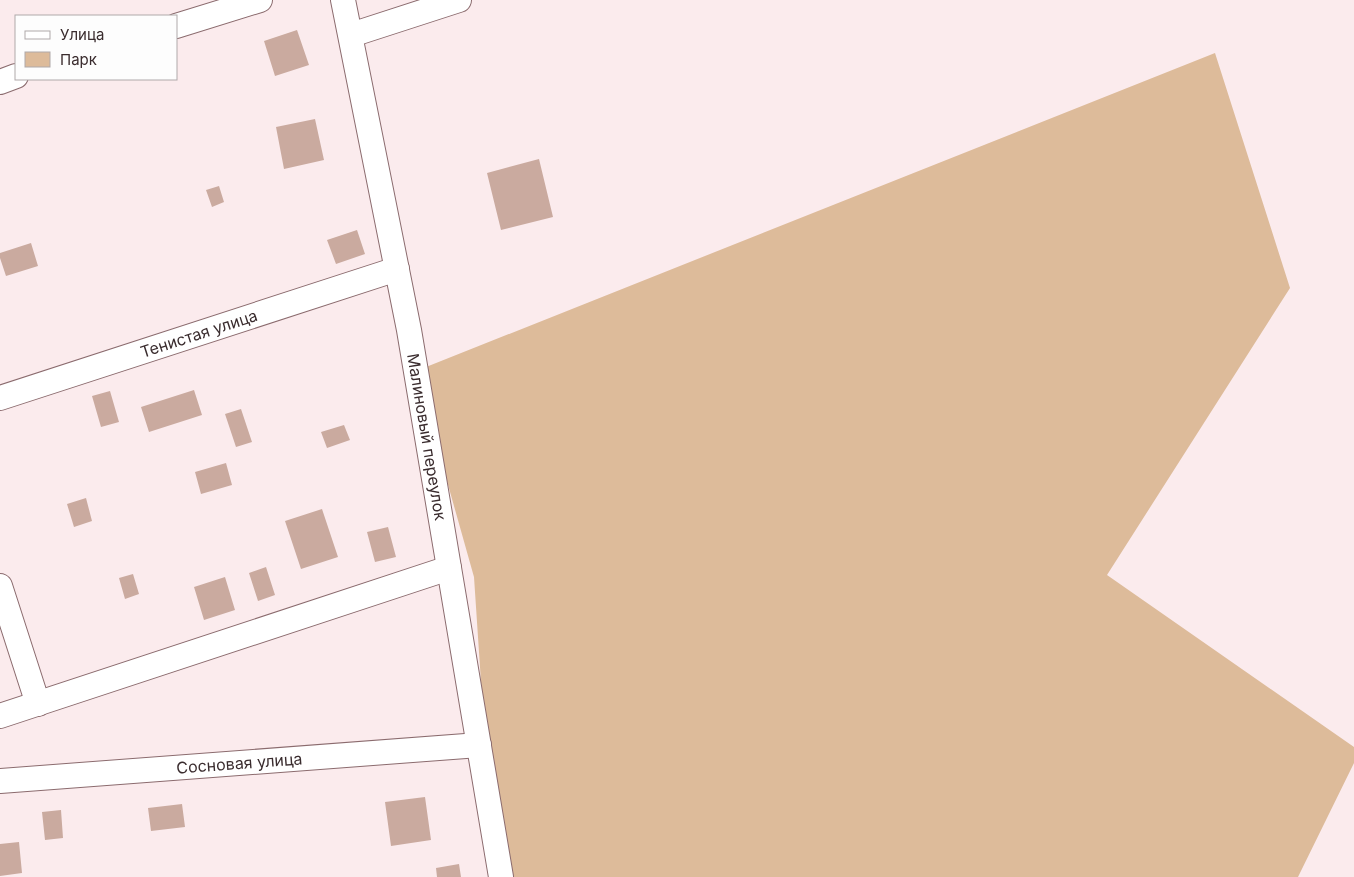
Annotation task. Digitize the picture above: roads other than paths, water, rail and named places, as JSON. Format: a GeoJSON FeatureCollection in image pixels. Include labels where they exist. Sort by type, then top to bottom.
{"type":"FeatureCollection","features":[{"type":"Feature","properties":{"kind":"street"},"geometry":{"type":"LineString","coordinates":[[178,25],[260,0]]}},
{"type":"Feature","properties":{"kind":"street","name":"Малиновый переулок"},"geometry":{"type":"LineString","coordinates":[[343,0],[409,330],[501,877]]}},
{"type":"Feature","properties":{"kind":"street"},"geometry":{"type":"LineString","coordinates":[[351,35],[459,0]]}},
{"type":"Feature","properties":{"kind":"street"},"geometry":{"type":"LineString","coordinates":[[0,82],[15,76]]}},
{"type":"Feature","properties":{"kind":"street","name":"Тенистая улица"},"geometry":{"type":"LineString","coordinates":[[0,398],[397,269]]}},
{"type":"Feature","properties":{"kind":"street"},"geometry":{"type":"LineString","coordinates":[[0,716],[449,568]]}},
{"type":"Feature","properties":{"kind":"street"},"geometry":{"type":"LineString","coordinates":[[0,586],[38,704]]}},
{"type":"Feature","properties":{"kind":"street","name":"Сосновая улица"},"geometry":{"type":"LineString","coordinates":[[0,780],[479,745]]}}]}
